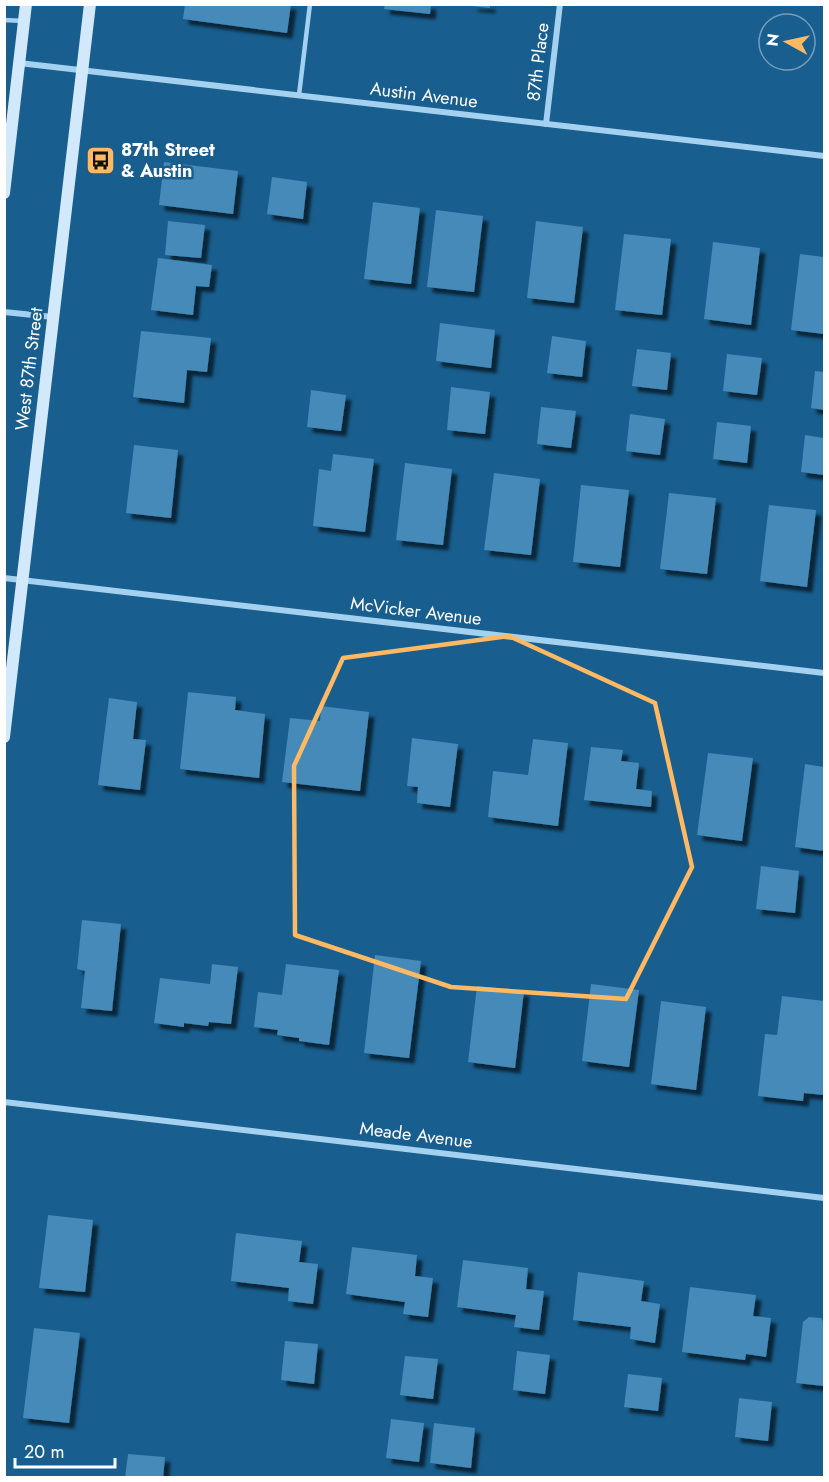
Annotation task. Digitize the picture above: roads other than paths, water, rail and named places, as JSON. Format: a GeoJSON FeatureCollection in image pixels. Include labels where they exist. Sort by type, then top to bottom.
{"type":"FeatureCollection","features":[{"type":"Feature","properties":{"kind":"main road"},"geometry":{"type":"LineString","coordinates":[[4,193],[26,4]]}},
{"type":"Feature","properties":{"kind":"main road","name":"West 87th Street"},"geometry":{"type":"LineString","coordinates":[[4,737],[90,4]]}},
{"type":"Feature","properties":{"kind":"street","name":"87th Place"},"geometry":{"type":"LineString","coordinates":[[546,124],[560,4]]}},
{"type":"Feature","properties":{"kind":"street","name":"Austin Avenue"},"geometry":{"type":"LineString","coordinates":[[20,63],[825,156]]}},
{"type":"Feature","properties":{"kind":"street"},"geometry":{"type":"LineString","coordinates":[[4,312],[53,317]]}},
{"type":"Feature","properties":{"kind":"street","name":"McVicker Avenue"},"geometry":{"type":"LineString","coordinates":[[4,578],[825,673]]}},
{"type":"Feature","properties":{"kind":"street","name":"Meade Avenue"},"geometry":{"type":"LineString","coordinates":[[4,1102],[825,1198]]}},
{"type":"Feature","properties":{"kind":"lane"},"geometry":{"type":"LineString","coordinates":[[299,95],[310,4]]}},
{"type":"Feature","properties":{"kind":"lane"},"geometry":{"type":"LineString","coordinates":[[4,20],[24,22]]}},
{"type":"Feature","properties":{"kind":"place","name":"87th Street & Austin"},"geometry":{"type":"Point","coordinates":[100,160]}}]}
